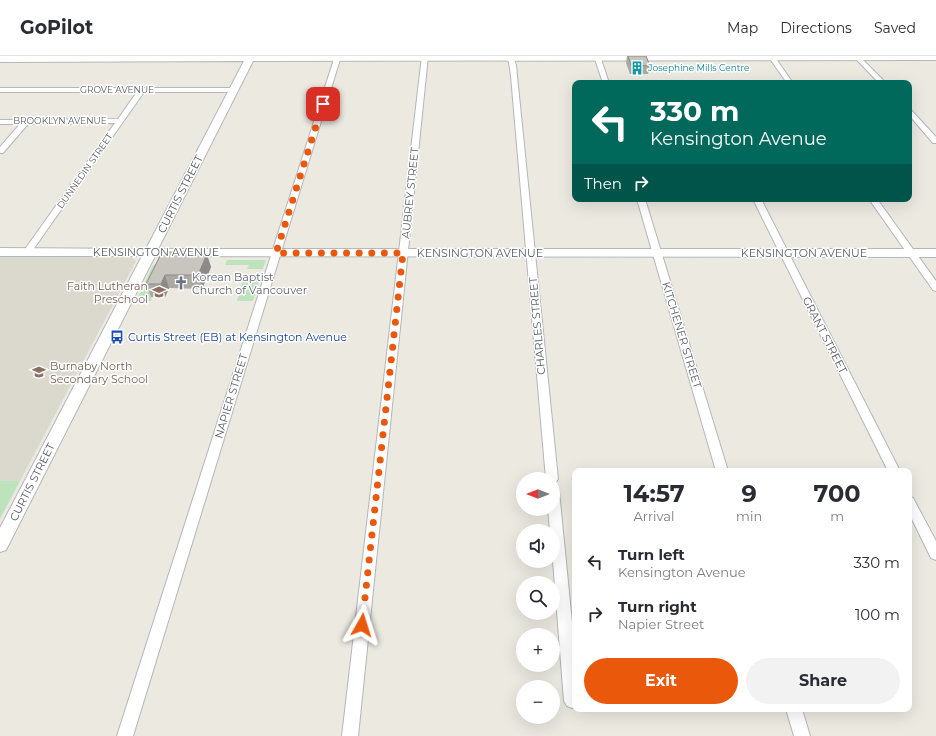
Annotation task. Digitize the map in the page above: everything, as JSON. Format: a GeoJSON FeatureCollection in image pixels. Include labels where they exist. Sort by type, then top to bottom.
{"type":"FeatureCollection","features":[{"type":"Feature","properties":{"kind":"street"},"geometry":{"type":"LineString","coordinates":[[0,59],[3,56]]}},
{"type":"Feature","properties":{"kind":"street"},"geometry":{"type":"LineString","coordinates":[[0,59],[250,57],[936,57]]}},
{"type":"Feature","properties":{"kind":"street","name":"CURTIS STREET"},"geometry":{"type":"LineString","coordinates":[[0,545],[250,57]]}},
{"type":"Feature","properties":{"kind":"street","name":"NAPIER STREET"},"geometry":{"type":"LineString","coordinates":[[125,736],[337,57]]}},
{"type":"Feature","properties":{"kind":"street","name":"AUBREY STREET"},"geometry":{"type":"LineString","coordinates":[[350,736],[425,57]]}},
{"type":"Feature","properties":{"kind":"street","name":"CHARLES STREET"},"geometry":{"type":"LineString","coordinates":[[507,57],[512,61],[551,472]]}},
{"type":"Feature","properties":{"kind":"street"},"geometry":{"type":"LineString","coordinates":[[598,57],[605,80]]}},
{"type":"Feature","properties":{"kind":"street"},"geometry":{"type":"LineString","coordinates":[[772,57],[788,80]]}},
{"type":"Feature","properties":{"kind":"street"},"geometry":{"type":"LineString","coordinates":[[856,57],[880,80]]}},
{"type":"Feature","properties":{"kind":"street","name":"GROVE AVENUE"},"geometry":{"type":"LineString","coordinates":[[0,90],[234,90]]}},
{"type":"Feature","properties":{"kind":"street","name":"DUNNEDIN STREET"},"geometry":{"type":"LineString","coordinates":[[27,252],[142,90]]}},
{"type":"Feature","properties":{"kind":"street"},"geometry":{"type":"LineString","coordinates":[[912,114],[936,141]]}},
{"type":"Feature","properties":{"kind":"street"},"geometry":{"type":"LineString","coordinates":[[0,150],[27,121]]}},
{"type":"Feature","properties":{"kind":"street","name":"BROOKLYN AVENUE"},"geometry":{"type":"LineString","coordinates":[[0,122],[120,121]]}},
{"type":"Feature","properties":{"kind":"street","name":"KITCHENER STREET"},"geometry":{"type":"LineString","coordinates":[[642,202],[721,468]]}},
{"type":"Feature","properties":{"kind":"street","name":"GRANT STREET"},"geometry":{"type":"LineString","coordinates":[[758,202],[892,468]]}},
{"type":"Feature","properties":{"kind":"street"},"geometry":{"type":"LineString","coordinates":[[875,202],[936,288]]}},
{"type":"Feature","properties":{"kind":"street","name":"KENSINGTON AVENUE"},"geometry":{"type":"LineString","coordinates":[[0,252],[936,253]]}},
{"type":"Feature","properties":{"kind":"street"},"geometry":{"type":"LineString","coordinates":[[912,507],[936,554]]}},
{"type":"Feature","properties":{"kind":"street"},"geometry":{"type":"LineString","coordinates":[[555,516],[572,701]]}},
{"type":"Feature","properties":{"kind":"street"},"geometry":{"type":"LineString","coordinates":[[795,712],[802,736]]}},
{"type":"Feature","properties":{"kind":"shaded area","name":"Burnaby North Secondary School"},"geometry":{"type":"Polygon","coordinates":[[[0,256],[125,256],[131,257],[136,261],[20,481],[0,481],[0,256]]]}},
{"type":"Feature","properties":{"kind":"green space"},"geometry":{"type":"Polygon","coordinates":[[[227,260],[266,260],[263,269],[247,269],[249,265],[225,265],[227,260]]]}},
{"type":"Feature","properties":{"kind":"green space"},"geometry":{"type":"Polygon","coordinates":[[[157,262],[151,301],[136,301],[152,267],[157,262]]]}},
{"type":"Feature","properties":{"kind":"green space"},"geometry":{"type":"Polygon","coordinates":[[[248,274],[261,274],[253,301],[237,301],[243,281],[245,281],[248,274]]]}},
{"type":"Feature","properties":{"kind":"green space"},"geometry":{"type":"Polygon","coordinates":[[[0,481],[20,481],[0,519],[0,481]]]}},
{"type":"Feature","properties":{"kind":"building"},"geometry":{"type":"Polygon","coordinates":[[[628,56],[646,56],[650,66],[631,65],[628,56]]]}},
{"type":"Feature","properties":{"kind":"building"},"geometry":{"type":"Polygon","coordinates":[[[162,252],[180,252],[179,254],[207,254],[198,275],[165,275],[161,284],[146,284],[162,252]]]}},
{"type":"Feature","properties":{"kind":"place","name":"Josephine Mills Centre"},"geometry":{"type":"Point","coordinates":[637,68]}},
{"type":"Feature","properties":{"kind":"place","name":"Korean Baptist Church of Vancouver"},"geometry":{"type":"Point","coordinates":[181,283]}},
{"type":"Feature","properties":{"kind":"place","name":"Faith Lutheran Preschool"},"geometry":{"type":"Point","coordinates":[159,292]}},
{"type":"Feature","properties":{"kind":"place","name":"Curtis Street (EB) at Kensington Avenue"},"geometry":{"type":"Point","coordinates":[117,337]}},
{"type":"Feature","properties":{"kind":"place","name":"Burnaby North Secondary School"},"geometry":{"type":"Point","coordinates":[39,372]}},
{"type":"Feature","properties":{"kind":"route"},"geometry":{"type":"LineString","coordinates":[[323,104],[276,253],[403,253],[362,625]]}}]}
